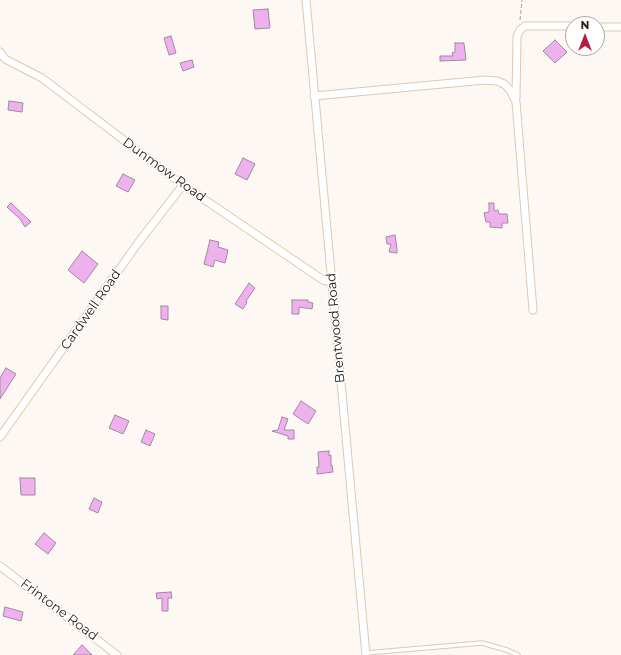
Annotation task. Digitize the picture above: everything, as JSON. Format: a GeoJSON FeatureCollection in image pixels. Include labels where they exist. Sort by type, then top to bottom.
{"type":"FeatureCollection","features":[{"type":"Feature","properties":{"kind":"street","name":"Brentwood Road"},"geometry":{"type":"LineString","coordinates":[[306,0],[366,654]]}},
{"type":"Feature","properties":{"kind":"street"},"geometry":{"type":"LineString","coordinates":[[533,310],[516,102],[517,36],[520,30],[525,26],[565,26]]}},
{"type":"Feature","properties":{"kind":"street"},"geometry":{"type":"LineString","coordinates":[[605,27],[621,28]]}},
{"type":"Feature","properties":{"kind":"street","name":"Dunmow Road"},"geometry":{"type":"LineString","coordinates":[[0,52],[5,59],[42,78],[183,186],[323,280],[332,282]]}},
{"type":"Feature","properties":{"kind":"street"},"geometry":{"type":"LineString","coordinates":[[314,96],[491,80],[504,84],[510,90],[516,102]]}},
{"type":"Feature","properties":{"kind":"street","name":"Cardwell Road"},"geometry":{"type":"LineString","coordinates":[[0,437],[138,243],[183,186]]}},
{"type":"Feature","properties":{"kind":"street","name":"Frintone Road"},"geometry":{"type":"LineString","coordinates":[[0,566],[118,655]]}},
{"type":"Feature","properties":{"kind":"lane"},"geometry":{"type":"LineString","coordinates":[[366,654],[482,643],[507,650],[518,655]]}},
{"type":"Feature","properties":{"kind":"path"},"geometry":{"type":"LineString","coordinates":[[520,30],[522,0]]}},
{"type":"Feature","properties":{"kind":"building"},"geometry":{"type":"Polygon","coordinates":[[[268,9],[270,28],[255,29],[253,10],[268,9]]]}},
{"type":"Feature","properties":{"kind":"building"},"geometry":{"type":"Polygon","coordinates":[[[171,36],[176,53],[169,55],[164,38],[171,36]]]}},
{"type":"Feature","properties":{"kind":"building"},"geometry":{"type":"Polygon","coordinates":[[[555,40],[565,50],[565,54],[555,63],[543,51],[555,40]]]}},
{"type":"Feature","properties":{"kind":"building"},"geometry":{"type":"Polygon","coordinates":[[[455,43],[464,43],[466,60],[440,61],[440,56],[453,56],[452,53],[455,52],[455,43]]]}},
{"type":"Feature","properties":{"kind":"building"},"geometry":{"type":"Polygon","coordinates":[[[192,60],[194,67],[183,71],[180,63],[192,60]]]}},
{"type":"Feature","properties":{"kind":"building"},"geometry":{"type":"Polygon","coordinates":[[[9,101],[23,103],[22,112],[8,110],[9,101]]]}},
{"type":"Feature","properties":{"kind":"building"},"geometry":{"type":"Polygon","coordinates":[[[243,158],[255,164],[247,180],[235,174],[243,158]]]}},
{"type":"Feature","properties":{"kind":"building"},"geometry":{"type":"Polygon","coordinates":[[[123,174],[135,180],[128,192],[116,186],[123,174]]]}},
{"type":"Feature","properties":{"kind":"building"},"geometry":{"type":"Polygon","coordinates":[[[11,203],[31,222],[25,227],[20,219],[7,207],[11,203]]]}},
{"type":"Feature","properties":{"kind":"building"},"geometry":{"type":"Polygon","coordinates":[[[489,203],[494,203],[494,211],[498,210],[499,214],[507,214],[508,223],[502,223],[502,228],[490,227],[490,222],[486,222],[484,213],[489,212],[489,203]]]}},
{"type":"Feature","properties":{"kind":"building"},"geometry":{"type":"Polygon","coordinates":[[[395,235],[397,253],[389,252],[391,244],[387,244],[386,237],[395,235]]]}},
{"type":"Feature","properties":{"kind":"building"},"geometry":{"type":"Polygon","coordinates":[[[210,240],[219,242],[218,247],[228,250],[225,263],[215,260],[213,267],[204,264],[210,240]]]}},
{"type":"Feature","properties":{"kind":"building"},"geometry":{"type":"Polygon","coordinates":[[[82,251],[98,264],[84,283],[68,270],[82,251]]]}},
{"type":"Feature","properties":{"kind":"building"},"geometry":{"type":"Polygon","coordinates":[[[249,283],[255,288],[246,301],[247,302],[243,309],[235,304],[249,283]]]}},
{"type":"Feature","properties":{"kind":"building"},"geometry":{"type":"Polygon","coordinates":[[[292,300],[308,300],[308,302],[313,303],[312,309],[299,307],[299,314],[292,314],[292,300]]]}},
{"type":"Feature","properties":{"kind":"building"},"geometry":{"type":"Polygon","coordinates":[[[161,306],[168,306],[168,320],[161,319],[161,306]]]}},
{"type":"Feature","properties":{"kind":"building"},"geometry":{"type":"Polygon","coordinates":[[[6,368],[16,374],[0,399],[0,378],[6,368]]]}},
{"type":"Feature","properties":{"kind":"building"},"geometry":{"type":"Polygon","coordinates":[[[301,401],[316,411],[308,424],[293,414],[301,401]]]}},
{"type":"Feature","properties":{"kind":"building"},"geometry":{"type":"Polygon","coordinates":[[[115,415],[129,421],[123,434],[109,428],[115,415]]]}},
{"type":"Feature","properties":{"kind":"building"},"geometry":{"type":"Polygon","coordinates":[[[282,417],[288,419],[284,430],[294,430],[294,439],[288,439],[288,436],[272,431],[278,430],[282,417]]]}},
{"type":"Feature","properties":{"kind":"building"},"geometry":{"type":"Polygon","coordinates":[[[146,430],[155,434],[150,446],[141,442],[146,430]]]}},
{"type":"Feature","properties":{"kind":"building"},"geometry":{"type":"Polygon","coordinates":[[[329,451],[329,456],[331,455],[331,466],[332,465],[333,472],[317,474],[317,467],[319,467],[318,452],[329,451]]]}},
{"type":"Feature","properties":{"kind":"building"},"geometry":{"type":"Polygon","coordinates":[[[20,478],[35,478],[35,495],[21,495],[20,478]]]}},
{"type":"Feature","properties":{"kind":"building"},"geometry":{"type":"Polygon","coordinates":[[[94,498],[102,502],[98,513],[89,509],[94,498]]]}},
{"type":"Feature","properties":{"kind":"building"},"geometry":{"type":"Polygon","coordinates":[[[44,533],[56,543],[48,554],[35,544],[44,533]]]}},
{"type":"Feature","properties":{"kind":"building"},"geometry":{"type":"Polygon","coordinates":[[[171,592],[172,598],[168,598],[168,611],[162,611],[162,598],[157,599],[156,593],[171,592]]]}},
{"type":"Feature","properties":{"kind":"building"},"geometry":{"type":"Polygon","coordinates":[[[5,607],[23,612],[21,621],[3,616],[5,607]]]}},
{"type":"Feature","properties":{"kind":"building"},"geometry":{"type":"Polygon","coordinates":[[[82,645],[92,655],[73,655],[82,645]]]}}]}
